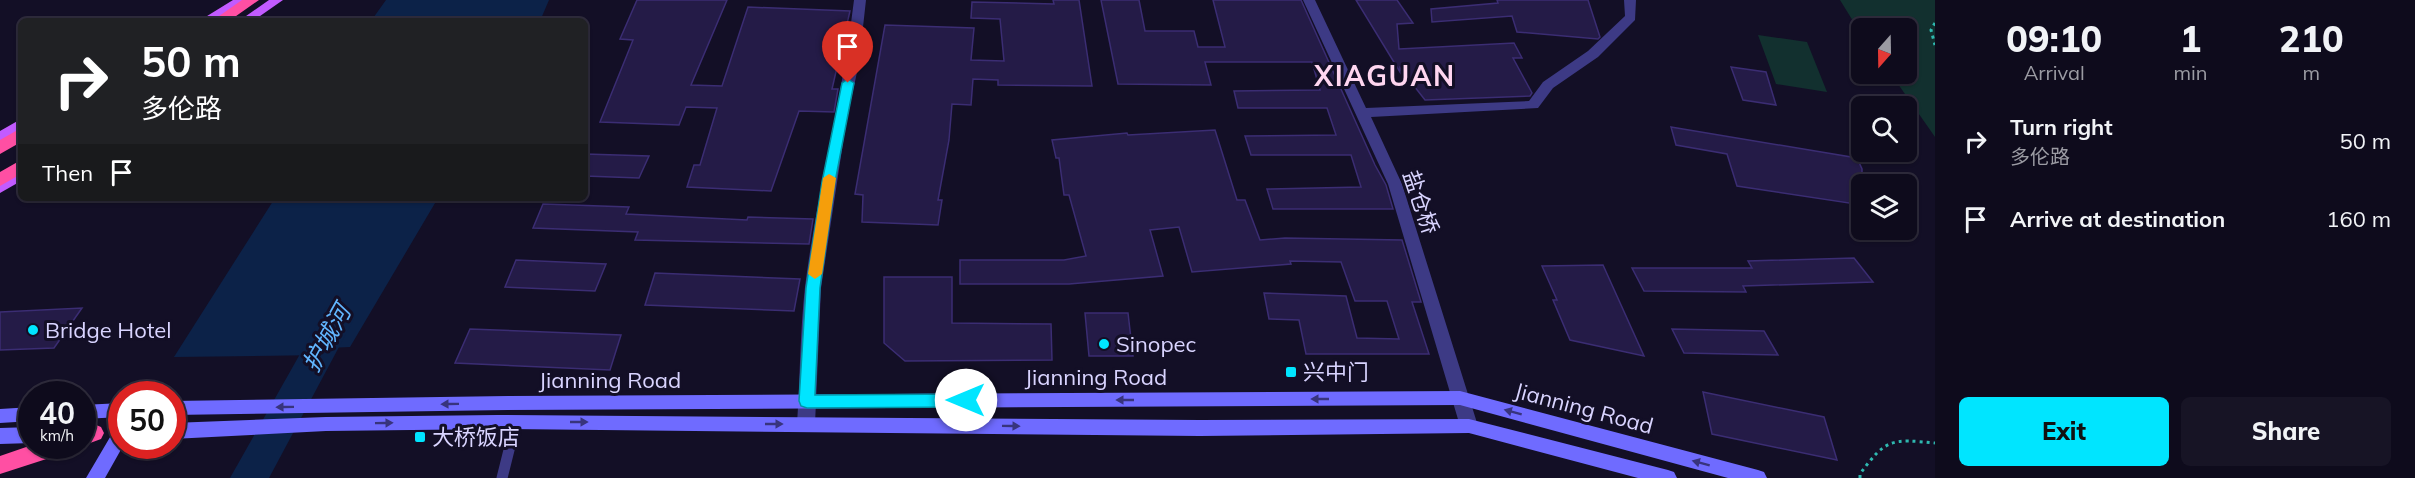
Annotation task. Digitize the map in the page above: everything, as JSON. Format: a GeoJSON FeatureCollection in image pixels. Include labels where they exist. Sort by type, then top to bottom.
{"type":"FeatureCollection","features":[{"type":"Feature","properties":{"kind":"highway"},"geometry":{"type":"LineString","coordinates":[[217,18],[252,0]]}},
{"type":"Feature","properties":{"kind":"highway"},"geometry":{"type":"LineString","coordinates":[[236,18],[264,0]]}},
{"type":"Feature","properties":{"kind":"highway"},"geometry":{"type":"LineString","coordinates":[[0,148],[18,136]]}},
{"type":"Feature","properties":{"kind":"highway"},"geometry":{"type":"LineString","coordinates":[[0,160],[18,149]]}},
{"type":"Feature","properties":{"kind":"highway"},"geometry":{"type":"LineString","coordinates":[[0,170],[18,158]]}},
{"type":"Feature","properties":{"kind":"highway"},"geometry":{"type":"LineString","coordinates":[[0,180],[18,168]]}},
{"type":"Feature","properties":{"kind":"highway"},"geometry":{"type":"LineString","coordinates":[[0,465],[18,459]]}},
{"type":"Feature","properties":{"kind":"main road"},"geometry":{"type":"LineString","coordinates":[[215,18],[242,0]]}},
{"type":"Feature","properties":{"kind":"main road"},"geometry":{"type":"LineString","coordinates":[[250,18],[277,0]]}},
{"type":"Feature","properties":{"kind":"main road"},"geometry":{"type":"LineString","coordinates":[[0,137],[18,126]]}},
{"type":"Feature","properties":{"kind":"main road"},"geometry":{"type":"LineString","coordinates":[[0,188],[18,176]]}},
{"type":"Feature","properties":{"kind":"main road","name":"Jianning Road"},"geometry":{"type":"LineString","coordinates":[[186,408],[807,401],[1460,398],[1758,478]]}},
{"type":"Feature","properties":{"kind":"main road"},"geometry":{"type":"LineString","coordinates":[[0,416],[18,415]]}},
{"type":"Feature","properties":{"kind":"main road","name":"Jianning Road"},"geometry":{"type":"LineString","coordinates":[[186,430],[326,424],[516,422],[1200,428],[1469,426],[1668,478]]}},
{"type":"Feature","properties":{"kind":"main road"},"geometry":{"type":"LineString","coordinates":[[0,436],[18,435]]}},
{"type":"Feature","properties":{"kind":"main road"},"geometry":{"type":"LineString","coordinates":[[95,478],[108,456]]}},
{"type":"Feature","properties":{"kind":"street"},"geometry":{"type":"LineString","coordinates":[[806,424],[813,288],[835,147],[853,63],[860,0]]}},
{"type":"Feature","properties":{"kind":"street","name":"盐仓桥"},"geometry":{"type":"LineString","coordinates":[[1309,0],[1395,184],[1469,426]]}},
{"type":"Feature","properties":{"kind":"street"},"geometry":{"type":"LineString","coordinates":[[1362,113],[1533,105],[1548,85],[1593,54],[1631,17],[1630,0]]}},
{"type":"Feature","properties":{"kind":"lane"},"geometry":{"type":"LineString","coordinates":[[502,478],[516,422]]}},
{"type":"Feature","properties":{"kind":"path"},"geometry":{"type":"LineString","coordinates":[[1935,23],[1932,30],[1935,45]]}},
{"type":"Feature","properties":{"kind":"path"},"geometry":{"type":"LineString","coordinates":[[1860,478],[1860,474],[1877,449],[1896,440],[1935,443]]}},
{"type":"Feature","properties":{"kind":"green space"},"geometry":{"type":"Polygon","coordinates":[[[1840,0],[1935,0],[1935,137],[1917,111],[1917,96],[1906,96],[1898,84],[1917,84],[1917,18],[1851,18],[1840,0]]]}},
{"type":"Feature","properties":{"kind":"green space"},"geometry":{"type":"Polygon","coordinates":[[[1758,35],[1807,42],[1827,92],[1776,84],[1758,35]]]}},
{"type":"Feature","properties":{"kind":"water"},"geometry":{"type":"Polygon","coordinates":[[[386,0],[549,0],[541,18],[373,18],[386,0]]]}},
{"type":"Feature","properties":{"kind":"water"},"geometry":{"type":"Polygon","coordinates":[[[273,201],[436,201],[350,347],[328,348],[324,355],[174,357],[273,201]]]}},
{"type":"Feature","properties":{"kind":"building"},"geometry":{"type":"Polygon","coordinates":[[[637,0],[727,0],[691,85],[722,86],[748,7],[850,11],[832,89],[838,89],[834,112],[799,111],[771,191],[687,187],[694,165],[700,165],[717,108],[686,107],[679,125],[600,122],[633,40],[620,39],[637,0]]]}},
{"type":"Feature","properties":{"kind":"building"},"geometry":{"type":"Polygon","coordinates":[[[1053,0],[1079,0],[1092,86],[998,85],[998,80],[973,79],[971,105],[952,104],[949,140],[938,200],[942,200],[938,225],[862,222],[863,195],[855,194],[885,25],[974,28],[971,60],[1004,61],[1000,19],[971,18],[972,2],[1054,4],[1053,0]]]}},
{"type":"Feature","properties":{"kind":"building"},"geometry":{"type":"Polygon","coordinates":[[[1101,0],[1139,0],[1145,31],[1194,31],[1198,47],[1225,47],[1213,0],[1301,0],[1386,185],[1393,209],[1273,209],[1267,189],[1361,187],[1351,155],[1251,155],[1245,136],[1336,135],[1327,108],[1238,108],[1234,91],[1320,90],[1312,62],[1205,62],[1211,85],[1118,84],[1101,0]]]}},
{"type":"Feature","properties":{"kind":"building"},"geometry":{"type":"Polygon","coordinates":[[[1356,0],[1397,0],[1413,23],[1397,24],[1399,49],[1514,43],[1522,58],[1513,58],[1532,93],[1530,96],[1425,100],[1400,68],[1400,72],[1356,0]]]}},
{"type":"Feature","properties":{"kind":"building"},"geometry":{"type":"Polygon","coordinates":[[[1497,0],[1588,0],[1600,37],[1598,39],[1517,32],[1512,16],[1432,22],[1431,9],[1498,3],[1497,0]]]}},
{"type":"Feature","properties":{"kind":"building"},"geometry":{"type":"Polygon","coordinates":[[[1731,67],[1766,72],[1776,105],[1743,100],[1731,67]]]}},
{"type":"Feature","properties":{"kind":"building"},"geometry":{"type":"Polygon","coordinates":[[[1671,127],[1851,157],[1851,162],[1859,162],[1862,174],[1851,174],[1851,203],[1737,186],[1727,154],[1676,145],[1671,127]]]}},
{"type":"Feature","properties":{"kind":"building"},"geometry":{"type":"Polygon","coordinates":[[[1215,130],[1237,200],[1245,200],[1260,240],[1285,238],[1402,240],[1421,302],[1412,302],[1429,354],[1306,354],[1299,320],[1269,319],[1264,293],[1346,296],[1357,338],[1399,339],[1387,301],[1355,301],[1341,262],[1290,261],[1291,264],[1192,272],[1179,227],[1150,230],[1163,276],[1069,284],[960,284],[960,260],[1064,260],[1086,256],[1069,195],[1064,195],[1059,158],[1056,158],[1052,140],[1127,133],[1128,135],[1215,130]]]}},
{"type":"Feature","properties":{"kind":"building"},"geometry":{"type":"Polygon","coordinates":[[[588,154],[649,156],[639,178],[588,176],[588,154]]]}},
{"type":"Feature","properties":{"kind":"building"},"geometry":{"type":"Polygon","coordinates":[[[543,204],[629,207],[626,214],[747,220],[748,217],[813,219],[809,244],[635,240],[638,232],[533,228],[543,204]]]}},
{"type":"Feature","properties":{"kind":"building"},"geometry":{"type":"Polygon","coordinates":[[[1854,258],[1873,282],[1743,286],[1746,292],[1644,291],[1632,268],[1752,268],[1748,261],[1854,258]]]}},
{"type":"Feature","properties":{"kind":"building"},"geometry":{"type":"Polygon","coordinates":[[[516,260],[606,264],[595,291],[505,287],[516,260]]]}},
{"type":"Feature","properties":{"kind":"building"},"geometry":{"type":"Polygon","coordinates":[[[1603,265],[1644,356],[1570,340],[1553,300],[1557,300],[1542,266],[1603,265]]]}},
{"type":"Feature","properties":{"kind":"building"},"geometry":{"type":"Polygon","coordinates":[[[655,273],[800,279],[794,311],[645,305],[655,273]]]}},
{"type":"Feature","properties":{"kind":"building"},"geometry":{"type":"Polygon","coordinates":[[[884,277],[952,277],[952,323],[1051,324],[1052,360],[905,361],[884,343],[884,277]]]}},
{"type":"Feature","properties":{"kind":"building","name":"Bridge Hotel"},"geometry":{"type":"Polygon","coordinates":[[[82,308],[54,348],[0,350],[0,312],[82,308]]]}},
{"type":"Feature","properties":{"kind":"building"},"geometry":{"type":"Polygon","coordinates":[[[1085,313],[1128,313],[1133,356],[1089,356],[1085,313]]]}},
{"type":"Feature","properties":{"kind":"building"},"geometry":{"type":"Polygon","coordinates":[[[470,329],[621,335],[610,370],[455,363],[470,329]]]}},
{"type":"Feature","properties":{"kind":"building"},"geometry":{"type":"Polygon","coordinates":[[[1672,329],[1764,331],[1778,355],[1684,353],[1672,329]]]}},
{"type":"Feature","properties":{"kind":"building"},"geometry":{"type":"Polygon","coordinates":[[[1703,392],[1824,417],[1837,460],[1712,434],[1703,392]]]}},
{"type":"Feature","properties":{"kind":"waterway","name":"护城河"},"geometry":{"type":"LineString","coordinates":[[249,478],[338,317]]}},
{"type":"Feature","properties":{"kind":"slow traffic"},"geometry":{"type":"LineString","coordinates":[[815,274],[829,178]]}},
{"type":"Feature","properties":{"kind":"place","name":"Bridge Hotel"},"geometry":{"type":"Point","coordinates":[33,330]}},
{"type":"Feature","properties":{"kind":"place","name":"Sinopec"},"geometry":{"type":"Point","coordinates":[1104,344]}},
{"type":"Feature","properties":{"kind":"place","name":"兴中门"},"geometry":{"type":"Point","coordinates":[1291,372]}},
{"type":"Feature","properties":{"kind":"place","name":"大桥饭店"},"geometry":{"type":"Point","coordinates":[420,437]}},
{"type":"Feature","properties":{"kind":"district","name":"XIAGUAN"},"geometry":{"type":"Point","coordinates":[1385,75]}},
{"type":"Feature","properties":{"kind":"route"},"geometry":{"type":"LineString","coordinates":[[848,83],[828,182],[813,288],[807,401],[966,400]]}}]}
